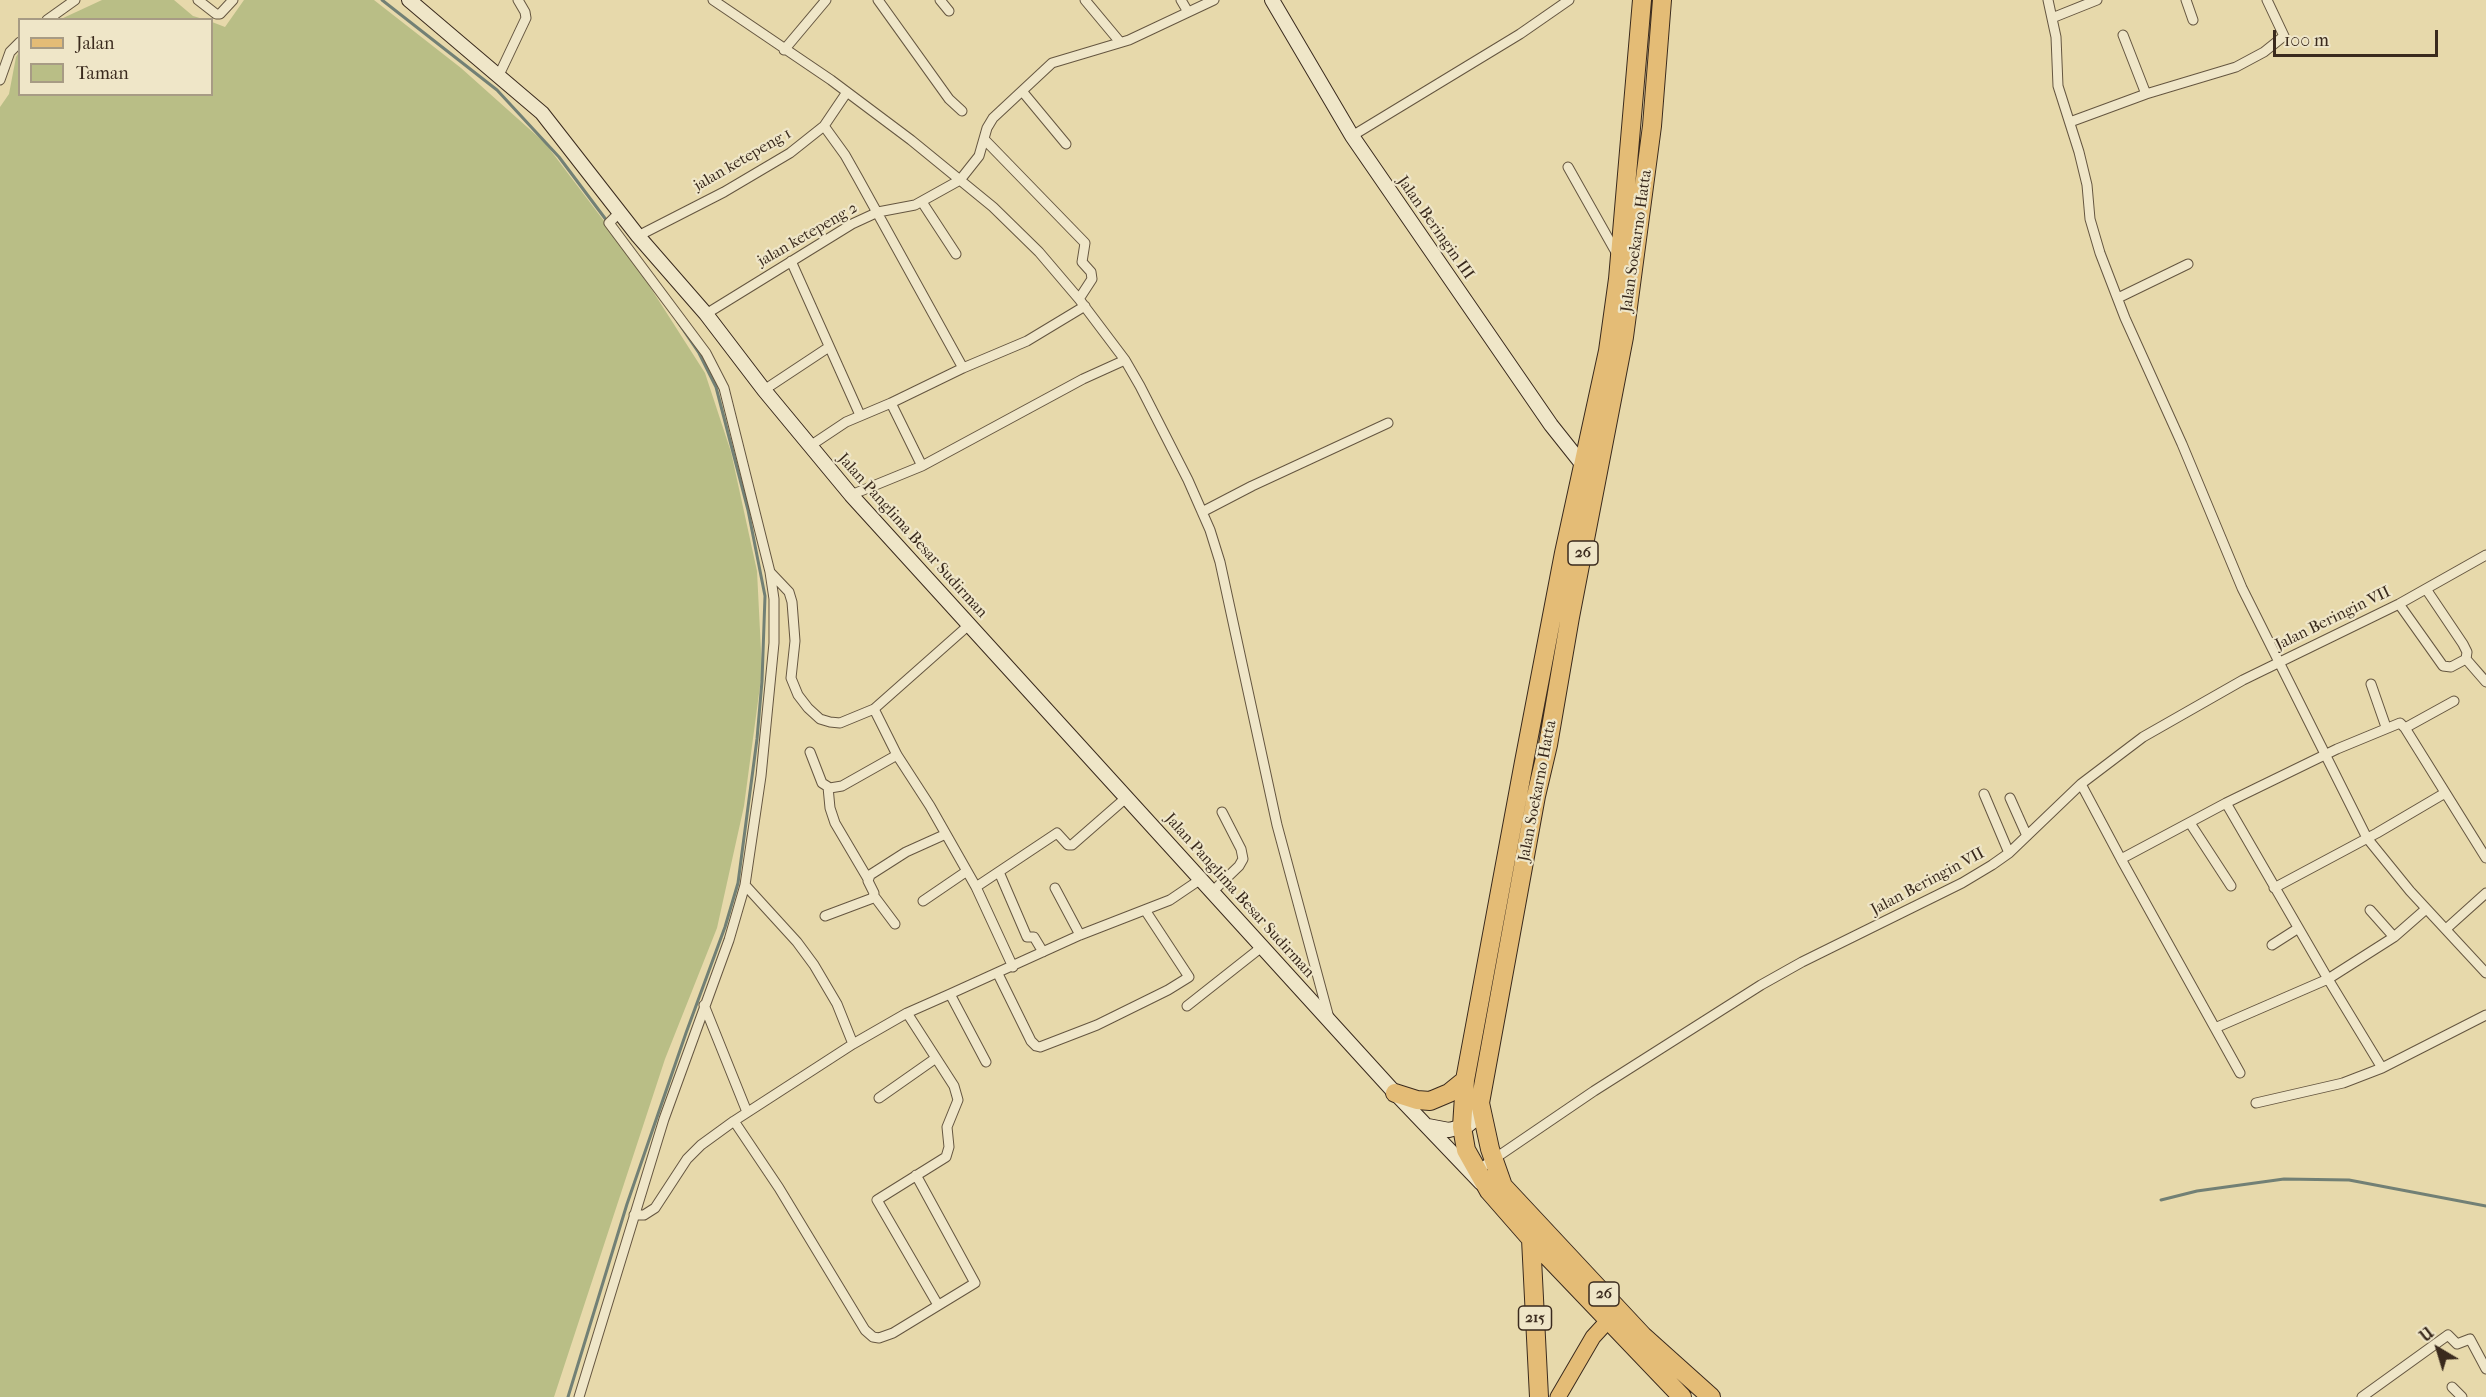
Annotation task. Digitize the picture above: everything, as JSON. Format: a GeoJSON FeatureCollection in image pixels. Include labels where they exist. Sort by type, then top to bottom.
{"type":"FeatureCollection","features":[{"type":"Feature","properties":{"kind":"highway","name":"Jalan Soekarno Hatta"},"geometry":{"type":"LineString","coordinates":[[1590,473],[1619,258],[1642,0]]}},
{"type":"Feature","properties":{"kind":"highway","name":"Jalan Soekarno Hatta"},"geometry":{"type":"LineString","coordinates":[[1480,1103],[1554,605],[1590,473],[1631,292],[1658,70],[1662,0]]}},
{"type":"Feature","properties":{"kind":"highway","name":"Jalan Soekarno Hatta"},"geometry":{"type":"LineString","coordinates":[[1465,1080],[1518,847]]}},
{"type":"Feature","properties":{"kind":"highway"},"geometry":{"type":"LineString","coordinates":[[1395,1093],[1417,1100],[1430,1101],[1449,1094],[1465,1080]]}},
{"type":"Feature","properties":{"kind":"highway","name":"26"},"geometry":{"type":"LineString","coordinates":[[1465,1080],[1462,1127],[1466,1150],[1531,1239],[1613,1315],[1708,1395]]}},
{"type":"Feature","properties":{"kind":"highway","name":"26"},"geometry":{"type":"LineString","coordinates":[[1480,1103],[1481,1168]]}},
{"type":"Feature","properties":{"kind":"highway","name":"26"},"geometry":{"type":"LineString","coordinates":[[1496,1189],[1613,1315],[1682,1397]]}},
{"type":"Feature","properties":{"kind":"highway","name":"215"},"geometry":{"type":"LineString","coordinates":[[1531,1239],[1539,1397]]}},
{"type":"Feature","properties":{"kind":"main road","name":"Jalan Panglima Besar Sudirman"},"geometry":{"type":"LineString","coordinates":[[409,0],[542,114],[638,236],[706,314],[764,390],[851,495],[1395,1093],[1428,1126]]}},
{"type":"Feature","properties":{"kind":"main road","name":"Jalan Beringin III"},"geometry":{"type":"LineString","coordinates":[[1272,0],[1352,136],[1551,424],[1590,473]]}},
{"type":"Feature","properties":{"kind":"main road"},"geometry":{"type":"LineString","coordinates":[[1428,1126],[1449,1130],[1472,1123],[1480,1103]]}},
{"type":"Feature","properties":{"kind":"main road"},"geometry":{"type":"LineString","coordinates":[[1428,1126],[1481,1168],[1496,1189]]}},
{"type":"Feature","properties":{"kind":"main road"},"geometry":{"type":"LineString","coordinates":[[1428,1126],[1466,1150]]}},
{"type":"Feature","properties":{"kind":"main road"},"geometry":{"type":"LineString","coordinates":[[1558,1397],[1593,1337],[1613,1315]]}},
{"type":"Feature","properties":{"kind":"street"},"geometry":{"type":"LineString","coordinates":[[50,18],[75,0]]}},
{"type":"Feature","properties":{"kind":"street"},"geometry":{"type":"LineString","coordinates":[[198,0],[216,14],[220,14],[233,0]]}},
{"type":"Feature","properties":{"kind":"street"},"geometry":{"type":"LineString","coordinates":[[499,75],[526,18],[518,0]]}},
{"type":"Feature","properties":{"kind":"street"},"geometry":{"type":"LineString","coordinates":[[713,0],[847,92],[960,180],[1016,229],[1082,302],[1125,360],[1151,406],[1202,512],[1220,562],[1277,825],[1330,1020]]}},
{"type":"Feature","properties":{"kind":"street"},"geometry":{"type":"LineString","coordinates":[[784,50],[826,0]]}},
{"type":"Feature","properties":{"kind":"street"},"geometry":{"type":"LineString","coordinates":[[878,0],[949,99],[962,111]]}},
{"type":"Feature","properties":{"kind":"street"},"geometry":{"type":"LineString","coordinates":[[940,0],[949,11]]}},
{"type":"Feature","properties":{"kind":"street"},"geometry":{"type":"LineString","coordinates":[[1085,0],[1120,42]]}},
{"type":"Feature","properties":{"kind":"street"},"geometry":{"type":"LineString","coordinates":[[1181,0],[1188,12]]}},
{"type":"Feature","properties":{"kind":"street","name":"jalan ketepeng 2"},"geometry":{"type":"LineString","coordinates":[[706,314],[852,224],[879,213],[922,202],[960,180],[975,163],[993,118],[1052,63],[1120,42],[1214,0]]}},
{"type":"Feature","properties":{"kind":"street"},"geometry":{"type":"LineString","coordinates":[[1352,136],[1520,33],[1569,0]]}},
{"type":"Feature","properties":{"kind":"street"},"geometry":{"type":"LineString","coordinates":[[2048,0],[2056,37],[2058,86],[2087,185],[2090,219],[2100,254],[2242,588],[2278,662],[2330,752],[2372,836],[2426,909],[2449,925],[2486,973]]}},
{"type":"Feature","properties":{"kind":"street"},"geometry":{"type":"LineString","coordinates":[[2052,18],[2097,0]]}},
{"type":"Feature","properties":{"kind":"street"},"geometry":{"type":"LineString","coordinates":[[2186,0],[2193,21]]}},
{"type":"Feature","properties":{"kind":"street"},"geometry":{"type":"LineString","coordinates":[[2070,122],[2146,94],[2236,67],[2264,52],[2284,36],[2267,0]]}},
{"type":"Feature","properties":{"kind":"street"},"geometry":{"type":"LineString","coordinates":[[2122,35],[2146,94]]}},
{"type":"Feature","properties":{"kind":"street"},"geometry":{"type":"LineString","coordinates":[[0,80],[10,52],[18,44]]}},
{"type":"Feature","properties":{"kind":"street"},"geometry":{"type":"LineString","coordinates":[[1022,91],[1066,144]]}},
{"type":"Feature","properties":{"kind":"street","name":"jalan ketepeng 1"},"geometry":{"type":"LineString","coordinates":[[638,236],[758,173],[790,153],[824,126],[847,92]]}},
{"type":"Feature","properties":{"kind":"street"},"geometry":{"type":"LineString","coordinates":[[824,126],[845,155],[879,213],[963,368]]}},
{"type":"Feature","properties":{"kind":"street"},"geometry":{"type":"LineString","coordinates":[[810,446],[860,415],[1028,341],[1082,302],[1092,279],[1091,272],[1081,259],[1085,243],[984,139]]}},
{"type":"Feature","properties":{"kind":"street"},"geometry":{"type":"LineString","coordinates":[[1568,167],[1619,258]]}},
{"type":"Feature","properties":{"kind":"street"},"geometry":{"type":"LineString","coordinates":[[922,202],[956,254]]}},
{"type":"Feature","properties":{"kind":"street"},"geometry":{"type":"LineString","coordinates":[[579,1397],[664,1119],[729,940],[745,885],[761,776],[773,653],[774,598],[770,572],[724,388],[706,353],[609,223],[620,212]]}},
{"type":"Feature","properties":{"kind":"street"},"geometry":{"type":"LineString","coordinates":[[791,261],[860,415]]}},
{"type":"Feature","properties":{"kind":"street"},"geometry":{"type":"LineString","coordinates":[[2118,298],[2188,264]]}},
{"type":"Feature","properties":{"kind":"street"},"geometry":{"type":"LineString","coordinates":[[764,390],[830,347]]}},
{"type":"Feature","properties":{"kind":"street"},"geometry":{"type":"LineString","coordinates":[[851,495],[922,466],[1083,379],[1125,360]]}},
{"type":"Feature","properties":{"kind":"street"},"geometry":{"type":"LineString","coordinates":[[891,403],[922,466]]}},
{"type":"Feature","properties":{"kind":"street"},"geometry":{"type":"LineString","coordinates":[[1202,512],[1252,486],[1388,423]]}},
{"type":"Feature","properties":{"kind":"street","name":"Jalan Beringin VII"},"geometry":{"type":"LineString","coordinates":[[1481,1168],[1594,1091],[1752,990],[1802,962],[1969,879],[2009,853],[2081,783],[2143,737],[2278,662],[2399,604],[2486,555]]}},
{"type":"Feature","properties":{"kind":"street"},"geometry":{"type":"LineString","coordinates":[[770,572],[789,592],[792,602],[795,641],[791,678],[798,694],[820,719],[840,723],[874,709],[970,624]]}},
{"type":"Feature","properties":{"kind":"street"},"geometry":{"type":"LineString","coordinates":[[2426,589],[2466,649],[2466,659],[2486,682]]}},
{"type":"Feature","properties":{"kind":"street"},"geometry":{"type":"LineString","coordinates":[[2399,604],[2443,666],[2451,668],[2466,659]]}},
{"type":"Feature","properties":{"kind":"street"},"geometry":{"type":"LineString","coordinates":[[2372,684],[2386,727]]}},
{"type":"Feature","properties":{"kind":"street"},"geometry":{"type":"LineString","coordinates":[[2405,728],[2454,701]]}},
{"type":"Feature","properties":{"kind":"street"},"geometry":{"type":"LineString","coordinates":[[874,709],[897,755],[976,887],[1013,967]]}},
{"type":"Feature","properties":{"kind":"street"},"geometry":{"type":"LineString","coordinates":[[2121,859],[2226,803],[2330,752],[2400,723],[2486,858]]}},
{"type":"Feature","properties":{"kind":"street"},"geometry":{"type":"LineString","coordinates":[[810,752],[822,783],[828,788],[842,786],[897,755]]}},
{"type":"Feature","properties":{"kind":"street"},"geometry":{"type":"LineString","coordinates":[[2081,783],[2240,1073]]}},
{"type":"Feature","properties":{"kind":"street"},"geometry":{"type":"LineString","coordinates":[[828,788],[828,799],[835,823],[868,879],[874,896],[895,924]]}},
{"type":"Feature","properties":{"kind":"street"},"geometry":{"type":"LineString","coordinates":[[2274,888],[2372,836],[2445,793]]}},
{"type":"Feature","properties":{"kind":"street"},"geometry":{"type":"LineString","coordinates":[[1984,794],[2009,853]]}},
{"type":"Feature","properties":{"kind":"street"},"geometry":{"type":"LineString","coordinates":[[976,887],[1057,833],[1068,845],[1072,845],[1127,797]]}},
{"type":"Feature","properties":{"kind":"street"},"geometry":{"type":"LineString","coordinates":[[2010,798],[2027,836]]}},
{"type":"Feature","properties":{"kind":"street"},"geometry":{"type":"LineString","coordinates":[[2226,803],[2297,929],[2382,1068]]}},
{"type":"Feature","properties":{"kind":"street"},"geometry":{"type":"LineString","coordinates":[[1213,891],[1239,866],[1243,859],[1241,849],[1222,812]]}},
{"type":"Feature","properties":{"kind":"street"},"geometry":{"type":"LineString","coordinates":[[2190,823],[2231,886]]}},
{"type":"Feature","properties":{"kind":"street"},"geometry":{"type":"LineString","coordinates":[[868,879],[870,875],[906,852],[946,834]]}},
{"type":"Feature","properties":{"kind":"street"},"geometry":{"type":"LineString","coordinates":[[922,901],[967,872]]}},
{"type":"Feature","properties":{"kind":"street"},"geometry":{"type":"LineString","coordinates":[[999,872],[1027,937],[1034,937],[1042,952]]}},
{"type":"Feature","properties":{"kind":"street"},"geometry":{"type":"LineString","coordinates":[[634,1215],[644,1215],[656,1208],[687,1159],[701,1144],[734,1120],[853,1044],[907,1013],[998,974],[1042,952],[1170,900],[1201,879]]}},
{"type":"Feature","properties":{"kind":"street"},"geometry":{"type":"LineString","coordinates":[[745,885],[797,942],[814,965],[837,1005],[853,1044]]}},
{"type":"Feature","properties":{"kind":"street"},"geometry":{"type":"LineString","coordinates":[[1055,888],[1080,936]]}},
{"type":"Feature","properties":{"kind":"street"},"geometry":{"type":"LineString","coordinates":[[2449,925],[2486,893]]}},
{"type":"Feature","properties":{"kind":"street"},"geometry":{"type":"LineString","coordinates":[[825,916],[874,896]]}},
{"type":"Feature","properties":{"kind":"street"},"geometry":{"type":"LineString","coordinates":[[2215,1028],[2328,979],[2394,937],[2426,909]]}},
{"type":"Feature","properties":{"kind":"street"},"geometry":{"type":"LineString","coordinates":[[998,974],[1036,1046],[1040,1047],[1096,1025],[1188,978],[1189,974],[1145,910]]}},
{"type":"Feature","properties":{"kind":"street"},"geometry":{"type":"LineString","coordinates":[[2370,910],[2394,937]]}},
{"type":"Feature","properties":{"kind":"street"},"geometry":{"type":"LineString","coordinates":[[2272,945],[2297,929]]}},
{"type":"Feature","properties":{"kind":"street"},"geometry":{"type":"LineString","coordinates":[[1187,1006],[1263,946]]}},
{"type":"Feature","properties":{"kind":"street"},"geometry":{"type":"LineString","coordinates":[[950,994],[986,1062]]}},
{"type":"Feature","properties":{"kind":"street"},"geometry":{"type":"LineString","coordinates":[[704,1005],[747,1112]]}},
{"type":"Feature","properties":{"kind":"street"},"geometry":{"type":"LineString","coordinates":[[907,1013],[954,1086],[958,1100],[945,1132],[948,1153],[946,1157],[876,1200],[938,1305]]}},
{"type":"Feature","properties":{"kind":"street"},"geometry":{"type":"LineString","coordinates":[[2256,1103],[2343,1083],[2382,1068],[2486,1015]]}},
{"type":"Feature","properties":{"kind":"street"},"geometry":{"type":"LineString","coordinates":[[879,1098],[936,1058]]}},
{"type":"Feature","properties":{"kind":"street"},"geometry":{"type":"LineString","coordinates":[[734,1120],[779,1188],[865,1330],[873,1337],[886,1336],[975,1283],[916,1175]]}},
{"type":"Feature","properties":{"kind":"street"},"geometry":{"type":"LineString","coordinates":[[2362,1397],[2448,1335],[2457,1344],[2470,1339],[2486,1369]]}},
{"type":"Feature","properties":{"kind":"street"},"geometry":{"type":"LineString","coordinates":[[2452,1387],[2462,1397]]}},
{"type":"Feature","properties":{"kind":"green space"},"geometry":{"type":"Polygon","coordinates":[[[102,0],[174,0],[193,16],[200,18],[63,18],[102,0]]]}},
{"type":"Feature","properties":{"kind":"green space"},"geometry":{"type":"Polygon","coordinates":[[[244,0],[374,0],[461,68],[545,143],[629,254],[705,373],[731,452],[757,571],[762,671],[744,806],[717,928],[665,1059],[554,1397],[0,1397],[0,107],[9,94],[18,54],[18,96],[213,96],[213,22],[225,27],[244,0]]]}},
{"type":"Feature","properties":{"kind":"waterway"},"geometry":{"type":"LineString","coordinates":[[382,0],[497,90],[559,157],[607,221]]}},
{"type":"Feature","properties":{"kind":"waterway"},"geometry":{"type":"LineString","coordinates":[[568,1397],[627,1204],[725,927],[738,883],[757,739],[765,596],[748,510],[716,387],[699,353],[678,322]]}},
{"type":"Feature","properties":{"kind":"waterway"},"geometry":{"type":"LineString","coordinates":[[2161,1200],[2197,1191],[2284,1179],[2349,1180],[2486,1206]]}}]}
